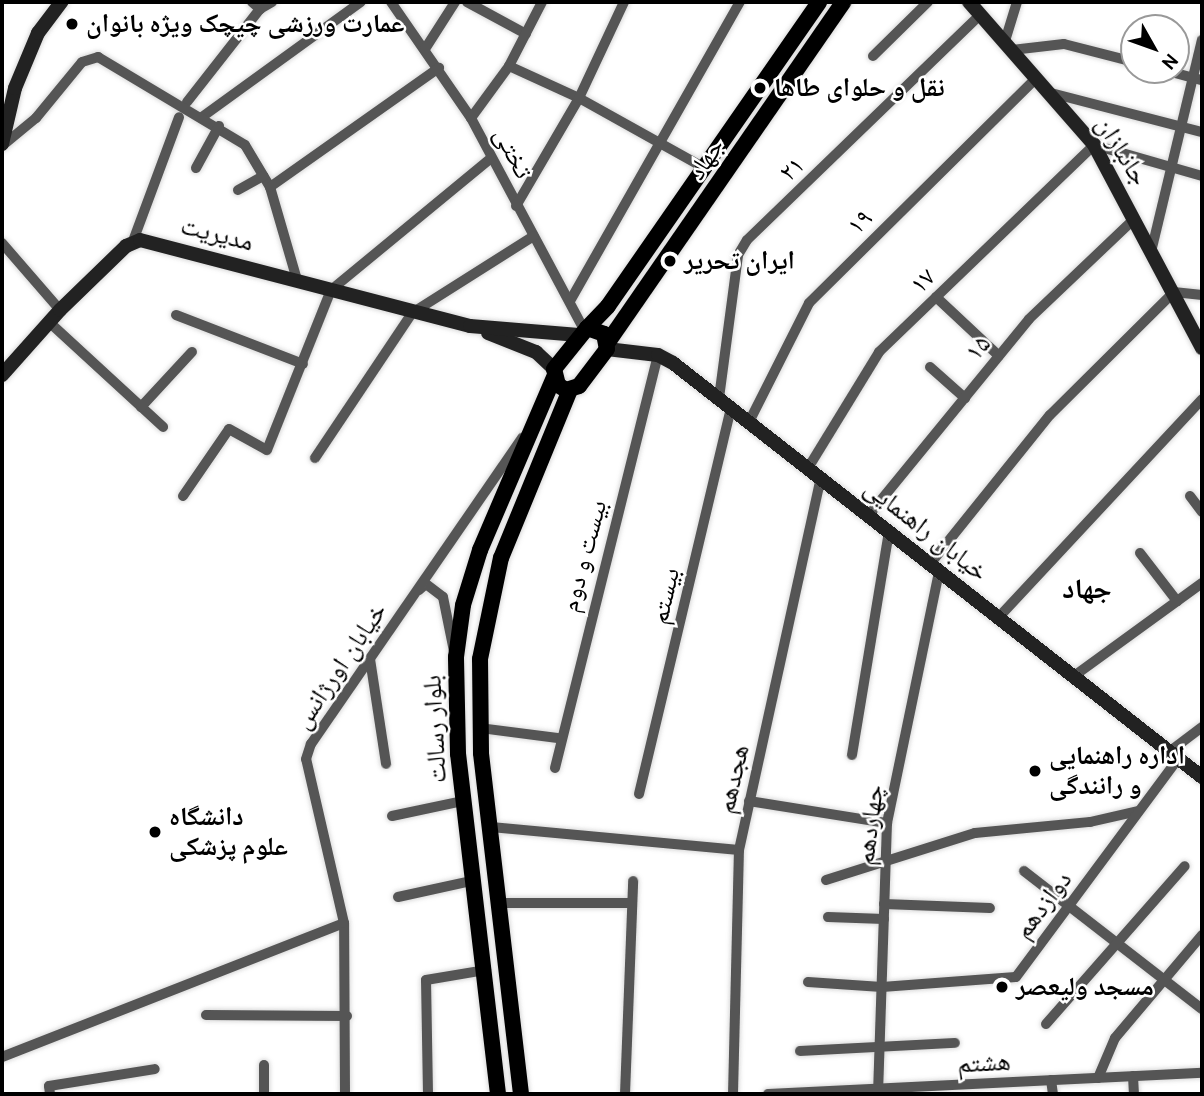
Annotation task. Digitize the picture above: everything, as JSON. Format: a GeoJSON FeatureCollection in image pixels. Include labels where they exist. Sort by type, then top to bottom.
{"type":"FeatureCollection","features":[{"type":"Feature","properties":{"kind":"main road"},"geometry":{"type":"LineString","coordinates":[[2,145],[15,88],[38,33],[61,2]]}},
{"type":"Feature","properties":{"kind":"main road","name":"جهاد"},"geometry":{"type":"LineString","coordinates":[[554,373],[583,331],[608,306],[819,2]]}},
{"type":"Feature","properties":{"kind":"main road","name":"جهاد"},"geometry":{"type":"LineString","coordinates":[[570,390],[579,386],[608,346],[843,2]]}},
{"type":"Feature","properties":{"kind":"main road","name":"جانبازان"},"geometry":{"type":"LineString","coordinates":[[970,2],[1094,145],[1202,348]]}},
{"type":"Feature","properties":{"kind":"main road"},"geometry":{"type":"LineString","coordinates":[[2,375],[60,310],[133,241]]}},
{"type":"Feature","properties":{"kind":"main road","name":"مدیریت"},"geometry":{"type":"LineString","coordinates":[[133,241],[297,280],[470,327],[536,352],[554,373]]}},
{"type":"Feature","properties":{"kind":"main road"},"geometry":{"type":"LineString","coordinates":[[608,306],[614,320],[626,320]]}},
{"type":"Feature","properties":{"kind":"main road","name":"مدیریت"},"geometry":{"type":"LineString","coordinates":[[470,327],[583,331]]}},
{"type":"Feature","properties":{"kind":"main road"},"geometry":{"type":"LineString","coordinates":[[583,331],[599,330],[608,346]]}},
{"type":"Feature","properties":{"kind":"main road","name":"خیابان راهنمایی"},"geometry":{"type":"LineString","coordinates":[[608,346],[658,355],[719,398],[1202,778]]}},
{"type":"Feature","properties":{"kind":"main road"},"geometry":{"type":"LineString","coordinates":[[554,373],[558,385],[570,390]]}},
{"type":"Feature","properties":{"kind":"main road","name":"بلوار رسالت"},"geometry":{"type":"LineString","coordinates":[[498,1094],[487,970],[458,754],[456,657],[463,605],[480,550],[554,373]]}},
{"type":"Feature","properties":{"kind":"main road","name":"بلوار رسالت"},"geometry":{"type":"LineString","coordinates":[[521,1094],[509,968],[481,753],[480,659],[486,615],[501,558],[570,390]]}},
{"type":"Feature","properties":{"kind":"main road"},"geometry":{"type":"LineString","coordinates":[[458,754],[481,753]]}},
{"type":"Feature","properties":{"kind":"main road"},"geometry":{"type":"LineString","coordinates":[[487,970],[509,968]]}},
{"type":"Feature","properties":{"kind":"street"},"geometry":{"type":"LineString","coordinates":[[133,241],[183,109],[256,5],[272,2]]}},
{"type":"Feature","properties":{"kind":"street"},"geometry":{"type":"LineString","coordinates":[[202,117],[361,2]]}},
{"type":"Feature","properties":{"kind":"street","name":"تختی"},"geometry":{"type":"LineString","coordinates":[[391,2],[471,118],[583,331]]}},
{"type":"Feature","properties":{"kind":"street"},"geometry":{"type":"LineString","coordinates":[[425,49],[455,2]]}},
{"type":"Feature","properties":{"kind":"street"},"geometry":{"type":"LineString","coordinates":[[467,2],[526,34]]}},
{"type":"Feature","properties":{"kind":"street"},"geometry":{"type":"LineString","coordinates":[[471,118],[509,66],[542,2]]}},
{"type":"Feature","properties":{"kind":"street"},"geometry":{"type":"LineString","coordinates":[[516,206],[579,98],[624,2]]}},
{"type":"Feature","properties":{"kind":"street"},"geometry":{"type":"LineString","coordinates":[[569,301],[740,2]]}},
{"type":"Feature","properties":{"kind":"street"},"geometry":{"type":"LineString","coordinates":[[873,56],[928,2]]}},
{"type":"Feature","properties":{"kind":"street"},"geometry":{"type":"LineString","coordinates":[[1017,2],[1009,45],[1064,44],[1120,58]]}},
{"type":"Feature","properties":{"kind":"street","name":"۲۱"},"geometry":{"type":"LineString","coordinates":[[719,398],[738,255],[747,240],[980,15]]}},
{"type":"Feature","properties":{"kind":"street"},"geometry":{"type":"LineString","coordinates":[[1151,252],[1171,166],[1197,79],[1202,40]]}},
{"type":"Feature","properties":{"kind":"street"},"geometry":{"type":"LineString","coordinates":[[2,145],[36,118],[90,56],[183,109],[219,126],[245,145],[270,187],[297,280]]}},
{"type":"Feature","properties":{"kind":"street"},"geometry":{"type":"LineString","coordinates":[[509,66],[579,98],[705,168]]}},
{"type":"Feature","properties":{"kind":"street"},"geometry":{"type":"LineString","coordinates":[[270,187],[439,68]]}},
{"type":"Feature","properties":{"kind":"street","name":"۱۹"},"geometry":{"type":"LineString","coordinates":[[749,422],[809,303],[1036,78]]}},
{"type":"Feature","properties":{"kind":"street"},"geometry":{"type":"LineString","coordinates":[[1051,93],[1202,132]]}},
{"type":"Feature","properties":{"kind":"street"},"geometry":{"type":"LineString","coordinates":[[196,168],[219,126]]}},
{"type":"Feature","properties":{"kind":"street"},"geometry":{"type":"LineString","coordinates":[[1094,145],[1202,176]]}},
{"type":"Feature","properties":{"kind":"street","name":"۱۷"},"geometry":{"type":"LineString","coordinates":[[808,468],[879,352],[1094,145]]}},
{"type":"Feature","properties":{"kind":"street"},"geometry":{"type":"LineString","coordinates":[[183,496],[229,429],[267,450],[331,290],[492,158]]}},
{"type":"Feature","properties":{"kind":"street"},"geometry":{"type":"LineString","coordinates":[[238,190],[263,176]]}},
{"type":"Feature","properties":{"kind":"street","name":"۱۵"},"geometry":{"type":"LineString","coordinates":[[868,516],[1029,319],[1134,219]]}},
{"type":"Feature","properties":{"kind":"street"},"geometry":{"type":"LineString","coordinates":[[315,457],[412,313],[534,236]]}},
{"type":"Feature","properties":{"kind":"street"},"geometry":{"type":"LineString","coordinates":[[2,243],[60,310]]}},
{"type":"Feature","properties":{"kind":"street"},"geometry":{"type":"LineString","coordinates":[[934,567],[1050,415],[1174,292],[1202,295]]}},
{"type":"Feature","properties":{"kind":"street"},"geometry":{"type":"LineString","coordinates":[[936,297],[999,356]]}},
{"type":"Feature","properties":{"kind":"street"},"geometry":{"type":"LineString","coordinates":[[176,315],[303,364]]}},
{"type":"Feature","properties":{"kind":"street"},"geometry":{"type":"LineString","coordinates":[[49,322],[163,427]]}},
{"type":"Feature","properties":{"kind":"street"},"geometry":{"type":"LineString","coordinates":[[141,407],[192,352]]}},
{"type":"Feature","properties":{"kind":"street","name":"بیست و دوم"},"geometry":{"type":"LineString","coordinates":[[555,768],[558,738],[658,355]]}},
{"type":"Feature","properties":{"kind":"street"},"geometry":{"type":"LineString","coordinates":[[930,366],[965,398]]}},
{"type":"Feature","properties":{"kind":"street"},"geometry":{"type":"LineString","coordinates":[[998,618],[1202,398]]}},
{"type":"Feature","properties":{"kind":"street","name":"بیستم"},"geometry":{"type":"LineString","coordinates":[[639,794],[731,408]]}},
{"type":"Feature","properties":{"kind":"street","name":"خیابان اورژانس"},"geometry":{"type":"LineString","coordinates":[[345,1094],[344,923],[306,759],[311,744],[532,421]]}},
{"type":"Feature","properties":{"kind":"street","name":"هجدهم"},"geometry":{"type":"LineString","coordinates":[[733,1094],[738,850],[821,478]]}},
{"type":"Feature","properties":{"kind":"street"},"geometry":{"type":"LineString","coordinates":[[1190,496],[1202,512]]}},
{"type":"Feature","properties":{"kind":"street"},"geometry":{"type":"LineString","coordinates":[[852,755],[889,532]]}},
{"type":"Feature","properties":{"kind":"street"},"geometry":{"type":"LineString","coordinates":[[1140,553],[1177,601]]}},
{"type":"Feature","properties":{"kind":"street","name":"چهاردهم"},"geometry":{"type":"LineString","coordinates":[[878,1092],[882,1047],[884,863],[887,823],[934,567]]}},
{"type":"Feature","properties":{"kind":"street"},"geometry":{"type":"LineString","coordinates":[[1074,677],[1202,583]]}},
{"type":"Feature","properties":{"kind":"street"},"geometry":{"type":"LineString","coordinates":[[413,595],[426,584],[443,597],[456,657]]}},
{"type":"Feature","properties":{"kind":"street"},"geometry":{"type":"LineString","coordinates":[[370,659],[386,764]]}},
{"type":"Feature","properties":{"kind":"street","name":"دوازدهم"},"geometry":{"type":"LineString","coordinates":[[808,982],[882,987],[1016,977],[1142,809],[1174,755],[1202,727]]}},
{"type":"Feature","properties":{"kind":"street"},"geometry":{"type":"LineString","coordinates":[[480,728],[558,738]]}},
{"type":"Feature","properties":{"kind":"street"},"geometry":{"type":"LineString","coordinates":[[392,816],[463,801]]}},
{"type":"Feature","properties":{"kind":"street"},"geometry":{"type":"LineString","coordinates":[[749,802],[887,823]]}},
{"type":"Feature","properties":{"kind":"street"},"geometry":{"type":"LineString","coordinates":[[826,880],[975,833],[1090,822],[1142,809]]}},
{"type":"Feature","properties":{"kind":"street"},"geometry":{"type":"LineString","coordinates":[[491,827],[738,850]]}},
{"type":"Feature","properties":{"kind":"street"},"geometry":{"type":"LineString","coordinates":[[1046,1024],[1185,866]]}},
{"type":"Feature","properties":{"kind":"street"},"geometry":{"type":"LineString","coordinates":[[1024,871],[1202,1009]]}},
{"type":"Feature","properties":{"kind":"street"},"geometry":{"type":"LineString","coordinates":[[398,897],[475,880]]}},
{"type":"Feature","properties":{"kind":"street"},"geometry":{"type":"LineString","coordinates":[[625,1094],[630,903],[633,880]]}},
{"type":"Feature","properties":{"kind":"street"},"geometry":{"type":"LineString","coordinates":[[500,903],[630,903]]}},
{"type":"Feature","properties":{"kind":"street"},"geometry":{"type":"LineString","coordinates":[[884,904],[990,908]]}},
{"type":"Feature","properties":{"kind":"street"},"geometry":{"type":"LineString","coordinates":[[828,917],[884,919]]}},
{"type":"Feature","properties":{"kind":"street"},"geometry":{"type":"LineString","coordinates":[[2,1057],[344,923]]}},
{"type":"Feature","properties":{"kind":"street"},"geometry":{"type":"LineString","coordinates":[[1098,1078],[1115,1038],[1202,935]]}},
{"type":"Feature","properties":{"kind":"street"},"geometry":{"type":"LineString","coordinates":[[428,1094],[426,980],[487,970]]}},
{"type":"Feature","properties":{"kind":"street"},"geometry":{"type":"LineString","coordinates":[[206,1015],[346,1016]]}},
{"type":"Feature","properties":{"kind":"street"},"geometry":{"type":"LineString","coordinates":[[800,1051],[955,1043]]}},
{"type":"Feature","properties":{"kind":"street"},"geometry":{"type":"LineString","coordinates":[[264,1065],[264,1094]]}},
{"type":"Feature","properties":{"kind":"street"},"geometry":{"type":"LineString","coordinates":[[50,1094],[49,1086],[155,1069]]}},
{"type":"Feature","properties":{"kind":"street","name":"هشتم"},"geometry":{"type":"LineString","coordinates":[[768,1094],[975,1089],[1051,1080],[1202,1073]]}},
{"type":"Feature","properties":{"kind":"street"},"geometry":{"type":"LineString","coordinates":[[1133,1076],[1134,1094]]}},
{"type":"Feature","properties":{"kind":"street"},"geometry":{"type":"LineString","coordinates":[[1051,1080],[1052,1094]]}},
{"type":"Feature","properties":{"kind":"place","name":"عمارت ورزشی چیچک ویژه بانوان"},"geometry":{"type":"Point","coordinates":[72,24]}},
{"type":"Feature","properties":{"kind":"place","name":"نقل و حلوای طاها"},"geometry":{"type":"Point","coordinates":[760,88]}},
{"type":"Feature","properties":{"kind":"place","name":"ایران تحریر"},"geometry":{"type":"Point","coordinates":[670,261]}},
{"type":"Feature","properties":{"kind":"place","name":"اداره راهنمایی و رانندگی"},"geometry":{"type":"Point","coordinates":[1035,771]}},
{"type":"Feature","properties":{"kind":"place","name":"دانشگاه علوم پزشکی"},"geometry":{"type":"Point","coordinates":[155,832]}},
{"type":"Feature","properties":{"kind":"place","name":"مسجد ولیعصر"},"geometry":{"type":"Point","coordinates":[1002,987]}},
{"type":"Feature","properties":{"kind":"district","name":"جهاد"},"geometry":{"type":"Point","coordinates":[1087,588]}}]}
